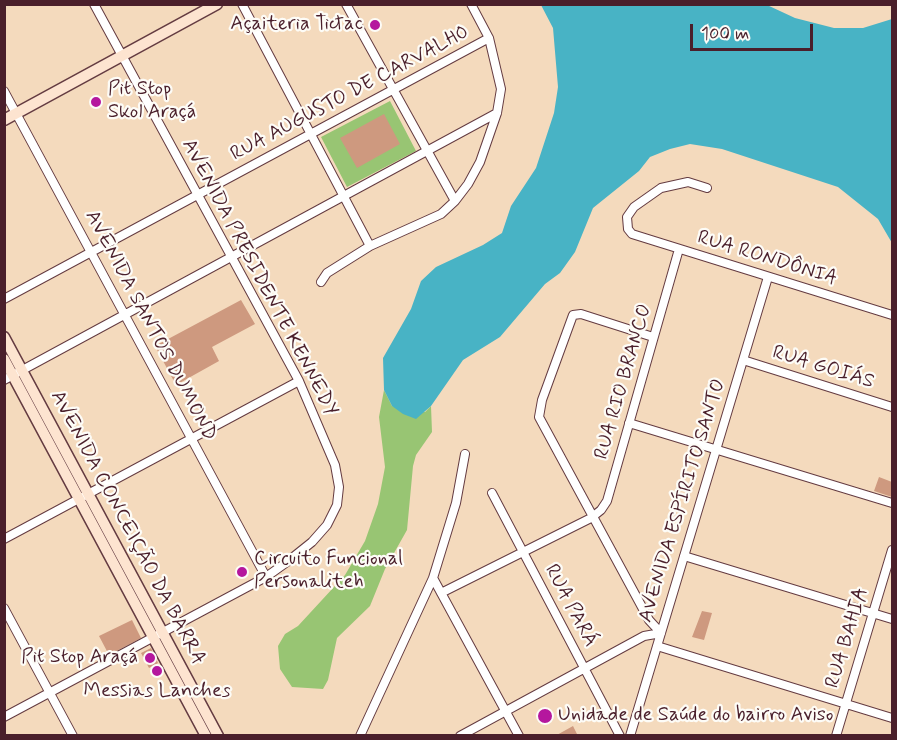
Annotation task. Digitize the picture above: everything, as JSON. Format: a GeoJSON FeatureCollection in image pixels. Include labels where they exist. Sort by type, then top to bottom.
{"type":"FeatureCollection","features":[{"type":"Feature","properties":{"kind":"street","name":"AVENIDA PRESIDENTE KENNEDY"},"geometry":{"type":"LineString","coordinates":[[4,717],[266,577],[312,542],[327,525],[337,505],[339,487],[335,465],[299,381],[94,4]]}},
{"type":"Feature","properties":{"kind":"street"},"geometry":{"type":"LineString","coordinates":[[4,120],[218,4]]}},
{"type":"Feature","properties":{"kind":"street"},"geometry":{"type":"LineString","coordinates":[[242,4],[370,246]]}},
{"type":"Feature","properties":{"kind":"street"},"geometry":{"type":"LineString","coordinates":[[346,4],[455,201]]}},
{"type":"Feature","properties":{"kind":"street"},"geometry":{"type":"LineString","coordinates":[[321,282],[327,273],[370,246],[441,214],[455,201],[480,162],[497,112],[501,89],[489,38],[471,4]]}},
{"type":"Feature","properties":{"kind":"street","name":"RUA AUGUSTO DE CARVALHO"},"geometry":{"type":"LineString","coordinates":[[4,299],[489,38]]}},
{"type":"Feature","properties":{"kind":"street","name":"AVENIDA SANTOS DUMOND"},"geometry":{"type":"LineString","coordinates":[[4,91],[266,577]]}},
{"type":"Feature","properties":{"kind":"street"},"geometry":{"type":"LineString","coordinates":[[13,375],[497,112]]}},
{"type":"Feature","properties":{"kind":"street","name":"RUA RONDÔNIA"},"geometry":{"type":"LineString","coordinates":[[707,188],[688,182],[675,183],[648,195],[627,217],[626,223],[632,234],[892,315]]}},
{"type":"Feature","properties":{"kind":"street","name":"RUA RIO BRANCO"},"geometry":{"type":"LineString","coordinates":[[591,518],[607,501],[679,249]]}},
{"type":"Feature","properties":{"kind":"street","name":"AVENIDA ESPÍRITO SANTO"},"geometry":{"type":"LineString","coordinates":[[630,735],[768,277]]}},
{"type":"Feature","properties":{"kind":"street"},"geometry":{"type":"LineString","coordinates":[[653,336],[581,314],[570,318],[542,400],[539,422],[649,620],[661,633]]}},
{"type":"Feature","properties":{"kind":"street","name":"AVENIDA CONCEIÇÃO DA BARRA"},"geometry":{"type":"LineString","coordinates":[[4,337],[13,375]]}},
{"type":"Feature","properties":{"kind":"street","name":"AVENIDA CONCEIÇÃO DA BARRA"},"geometry":{"type":"LineString","coordinates":[[4,359],[84,496],[158,634],[218,735]]}},
{"type":"Feature","properties":{"kind":"street","name":"RUA GOIÁS"},"geometry":{"type":"LineString","coordinates":[[743,360],[892,407]]}},
{"type":"Feature","properties":{"kind":"street"},"geometry":{"type":"LineString","coordinates":[[4,539],[299,381]]}},
{"type":"Feature","properties":{"kind":"street"},"geometry":{"type":"LineString","coordinates":[[629,423],[892,503]]}},
{"type":"Feature","properties":{"kind":"street"},"geometry":{"type":"LineString","coordinates":[[361,734],[433,578],[456,503],[465,454]]}},
{"type":"Feature","properties":{"kind":"street","name":"RUA PARÁ"},"geometry":{"type":"LineString","coordinates":[[492,493],[620,735]]}},
{"type":"Feature","properties":{"kind":"street"},"geometry":{"type":"LineString","coordinates":[[441,593],[591,518]]}},
{"type":"Feature","properties":{"kind":"street","name":"RUA BAHIA"},"geometry":{"type":"LineString","coordinates":[[836,735],[892,550]]}},
{"type":"Feature","properties":{"kind":"street"},"geometry":{"type":"LineString","coordinates":[[684,556],[892,619]]}},
{"type":"Feature","properties":{"kind":"street"},"geometry":{"type":"LineString","coordinates":[[433,578],[519,735]]}},
{"type":"Feature","properties":{"kind":"street"},"geometry":{"type":"LineString","coordinates":[[4,608],[73,735]]}},
{"type":"Feature","properties":{"kind":"street"},"geometry":{"type":"LineString","coordinates":[[460,735],[644,636],[661,633]]}},
{"type":"Feature","properties":{"kind":"street","name":"AVENIDA CONCEIÇÃO DA BARRA"},"geometry":{"type":"LineString","coordinates":[[158,634],[206,735]]}},
{"type":"Feature","properties":{"kind":"street"},"geometry":{"type":"LineString","coordinates":[[657,646],[892,718]]}},
{"type":"Feature","properties":{"kind":"green space"},"geometry":{"type":"Polygon","coordinates":[[[390,101],[416,151],[347,187],[321,137],[390,101]]]}},
{"type":"Feature","properties":{"kind":"green space"},"geometry":{"type":"Polygon","coordinates":[[[384,390],[392,406],[425,412],[431,406],[432,432],[416,455],[413,466],[407,530],[385,569],[370,606],[337,638],[328,680],[323,689],[292,687],[280,669],[278,646],[285,634],[298,626],[345,575],[365,541],[378,504],[385,467],[379,417],[384,390]]]}},
{"type":"Feature","properties":{"kind":"water"},"geometry":{"type":"Polygon","coordinates":[[[541,5],[767,5],[795,18],[834,28],[863,28],[892,19],[892,243],[878,219],[838,187],[722,149],[690,144],[670,149],[650,157],[639,171],[593,208],[575,252],[560,273],[545,284],[500,337],[463,360],[431,406],[416,419],[392,406],[384,390],[383,358],[411,309],[421,281],[436,267],[483,245],[502,233],[511,206],[536,168],[554,113],[558,87],[553,28],[541,5]]]}},
{"type":"Feature","properties":{"kind":"building"},"geometry":{"type":"Polygon","coordinates":[[[384,114],[400,144],[357,168],[340,138],[384,114]]]}},
{"type":"Feature","properties":{"kind":"building"},"geometry":{"type":"Polygon","coordinates":[[[241,300],[255,324],[212,347],[219,361],[176,385],[155,346],[241,300]]]}},
{"type":"Feature","properties":{"kind":"building"},"geometry":{"type":"Polygon","coordinates":[[[879,477],[892,482],[892,497],[874,491],[879,477]]]}},
{"type":"Feature","properties":{"kind":"building"},"geometry":{"type":"Polygon","coordinates":[[[702,611],[712,613],[704,640],[692,637],[702,611]]]}},
{"type":"Feature","properties":{"kind":"building"},"geometry":{"type":"Polygon","coordinates":[[[132,620],[141,638],[109,655],[99,636],[132,620]]]}},
{"type":"Feature","properties":{"kind":"building","name":"Pit Stop Araçá"},"geometry":{"type":"Polygon","coordinates":[[[151,648],[158,663],[149,668],[141,653],[151,648]]]}},
{"type":"Feature","properties":{"kind":"building"},"geometry":{"type":"Polygon","coordinates":[[[573,726],[578,736],[555,736],[573,726]]]}},
{"type":"Feature","properties":{"kind":"place","name":"Açaiteria Tictac"},"geometry":{"type":"Point","coordinates":[375,25]}},
{"type":"Feature","properties":{"kind":"place","name":"Pit Stop Skol Araçá"},"geometry":{"type":"Point","coordinates":[96,102]}},
{"type":"Feature","properties":{"kind":"place","name":"Circuito Funcional Personaliteh"},"geometry":{"type":"Point","coordinates":[242,572]}},
{"type":"Feature","properties":{"kind":"place","name":"Pit Stop Araçá"},"geometry":{"type":"Point","coordinates":[150,658]}},
{"type":"Feature","properties":{"kind":"place","name":"Messias Lanches"},"geometry":{"type":"Point","coordinates":[157,671]}},
{"type":"Feature","properties":{"kind":"place","name":"Unidade de Saúde do bairro Aviso"},"geometry":{"type":"Point","coordinates":[545,716]}}]}
